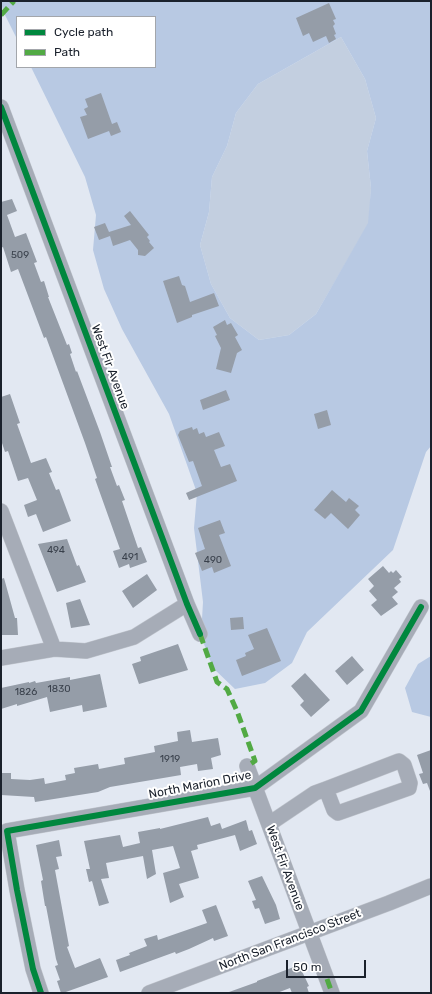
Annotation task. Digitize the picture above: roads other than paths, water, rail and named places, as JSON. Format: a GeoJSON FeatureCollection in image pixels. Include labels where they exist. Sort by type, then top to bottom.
{"type":"FeatureCollection","features":[{"type":"Feature","properties":{"kind":"street","name":"West Fir Avenue"},"geometry":{"type":"LineString","coordinates":[[1,106],[187,604],[200,634]]}},
{"type":"Feature","properties":{"kind":"street"},"geometry":{"type":"LineString","coordinates":[[1,512],[54,649]]}},
{"type":"Feature","properties":{"kind":"street"},"geometry":{"type":"LineString","coordinates":[[1,658],[54,649],[86,651],[134,637],[187,604]]}},
{"type":"Feature","properties":{"kind":"street","name":"North Marion Drive"},"geometry":{"type":"LineString","coordinates":[[41,993],[33,969],[17,890],[8,832],[255,788],[361,711],[422,607]]}},
{"type":"Feature","properties":{"kind":"street"},"geometry":{"type":"LineString","coordinates":[[269,824],[315,793],[326,788],[399,761],[404,765],[410,783],[409,788],[338,813],[334,810],[326,788]]}},
{"type":"Feature","properties":{"kind":"street","name":"West Fir Avenue"},"geometry":{"type":"LineString","coordinates":[[247,766],[332,993]]}},
{"type":"Feature","properties":{"kind":"street","name":"North San Francisco Street"},"geometry":{"type":"LineString","coordinates":[[149,993],[431,886]]}}]}
